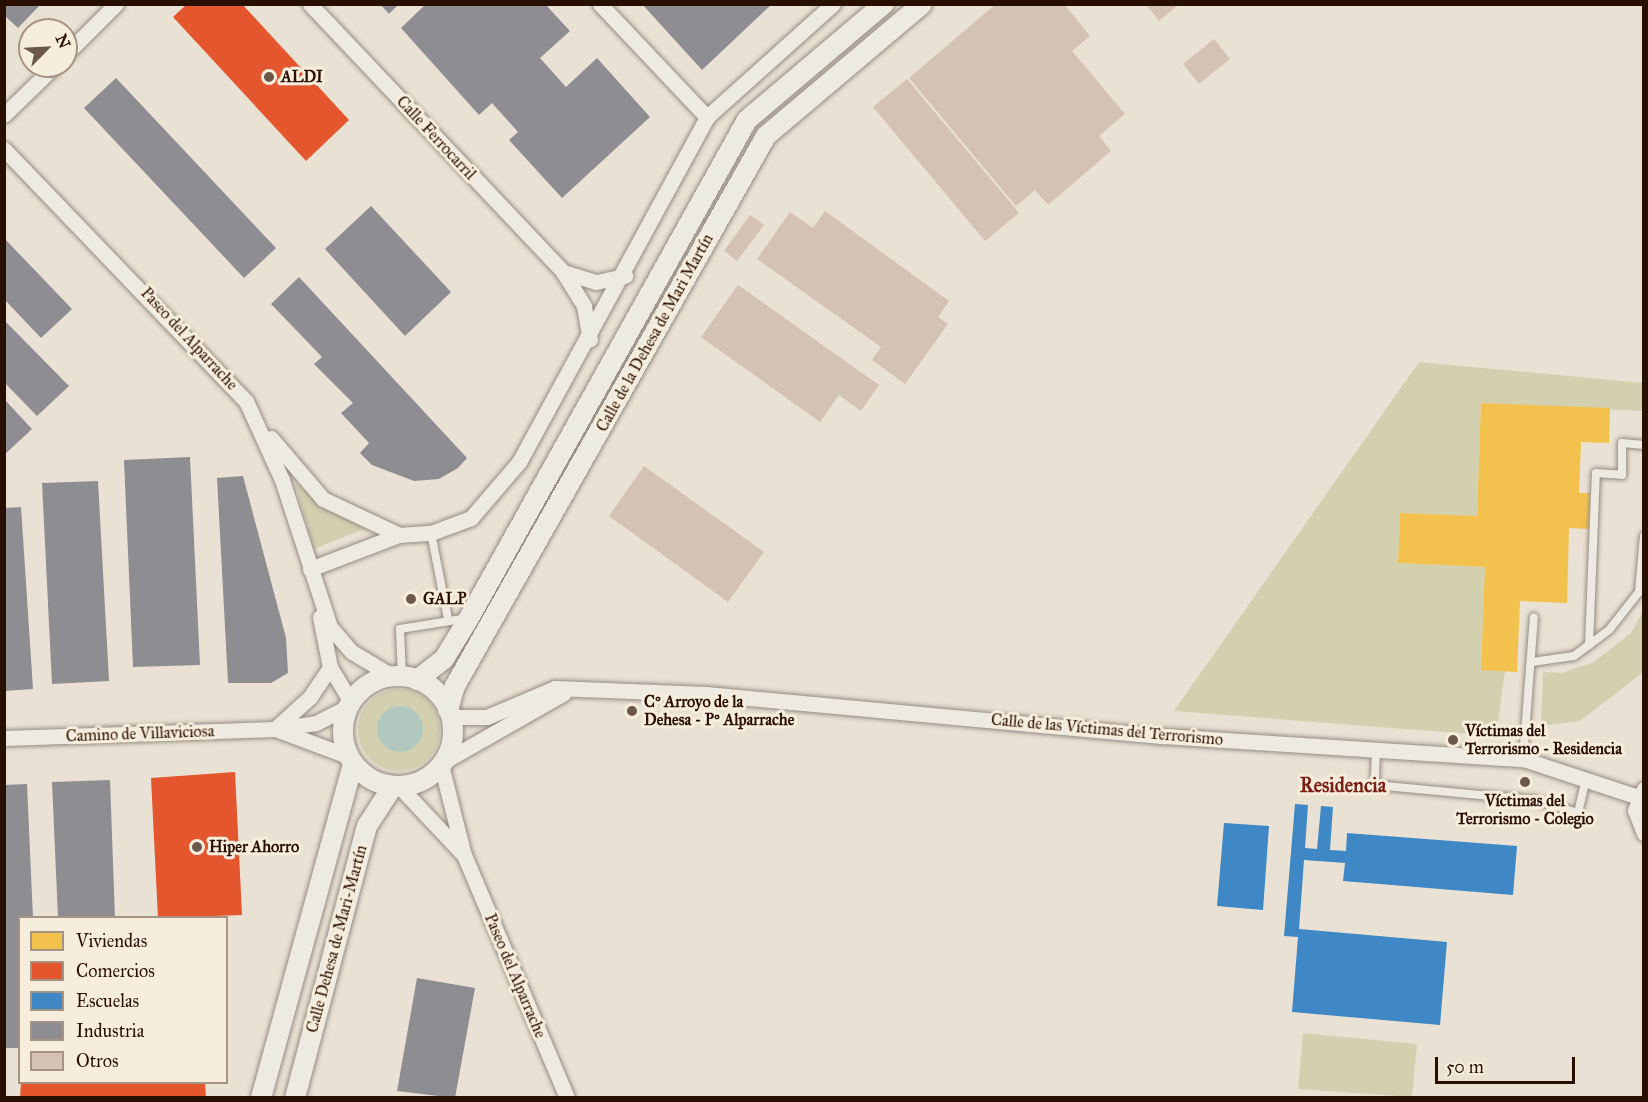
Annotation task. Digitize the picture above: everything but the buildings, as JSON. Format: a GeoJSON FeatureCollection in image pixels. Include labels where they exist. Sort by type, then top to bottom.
{"type":"FeatureCollection","features":[{"type":"Feature","properties":{"kind":"street"},"geometry":{"type":"LineString","coordinates":[[78,42],[116,4]]}},
{"type":"Feature","properties":{"kind":"street","name":"Calle Ferrocarril"},"geometry":{"type":"LineString","coordinates":[[310,4],[563,272],[584,306],[590,339]]}},
{"type":"Feature","properties":{"kind":"street"},"geometry":{"type":"LineString","coordinates":[[600,4],[707,117]]}},
{"type":"Feature","properties":{"kind":"street"},"geometry":{"type":"LineString","coordinates":[[310,570],[399,535],[430,533],[471,518],[519,462],[625,276],[707,117],[833,4]]}},
{"type":"Feature","properties":{"kind":"street","name":"Calle de la Dehesa de Mari Martín"},"geometry":{"type":"LineString","coordinates":[[404,678],[444,659],[747,120],[884,4]]}},
{"type":"Feature","properties":{"kind":"street","name":"Calle de la Dehesa de Mari Martín"},"geometry":{"type":"LineString","coordinates":[[449,713],[455,686],[766,136],[922,4]]}},
{"type":"Feature","properties":{"kind":"street"},"geometry":{"type":"LineString","coordinates":[[4,115],[42,78]]}},
{"type":"Feature","properties":{"kind":"street","name":"Paseo del Alparrache"},"geometry":{"type":"LineString","coordinates":[[4,149],[246,401],[282,480],[330,627],[352,652],[404,678]]}},
{"type":"Feature","properties":{"kind":"street","name":"Calle Ferrocarril"},"geometry":{"type":"LineString","coordinates":[[563,272],[596,282],[625,276]]}},
{"type":"Feature","properties":{"kind":"street"},"geometry":{"type":"LineString","coordinates":[[246,401],[287,461],[323,499],[399,535]]}},
{"type":"Feature","properties":{"kind":"street","name":"Paseo del Alparrache"},"geometry":{"type":"LineString","coordinates":[[310,570],[330,667],[350,705]]}},
{"type":"Feature","properties":{"kind":"street"},"geometry":{"type":"LineString","coordinates":[[275,729],[310,697],[330,667]]}},
{"type":"Feature","properties":{"kind":"street"},"geometry":{"type":"LineString","coordinates":[[404,678],[449,713],[453,732],[442,764],[422,780],[396,786],[377,782],[351,760],[344,741],[350,705],[362,689],[404,678]]}},
{"type":"Feature","properties":{"kind":"street","name":"Calle de las Víctimas del Terrorismo"},"geometry":{"type":"LineString","coordinates":[[449,713],[487,717],[541,691],[706,694],[1163,736],[1523,759],[1641,793]]}},
{"type":"Feature","properties":{"kind":"street","name":"Calle de las Víctimas del Terrorismo"},"geometry":{"type":"LineString","coordinates":[[442,764],[532,707],[570,691]]}},
{"type":"Feature","properties":{"kind":"street","name":"Camino de Villaviciosa"},"geometry":{"type":"LineString","coordinates":[[4,738],[275,729],[316,723],[350,705]]}},
{"type":"Feature","properties":{"kind":"street","name":"Camino de Villaviciosa"},"geometry":{"type":"LineString","coordinates":[[275,729],[351,760]]}},
{"type":"Feature","properties":{"kind":"street"},"geometry":{"type":"LineString","coordinates":[[261,1098],[351,760]]}},
{"type":"Feature","properties":{"kind":"street","name":"Paseo del Alparrache"},"geometry":{"type":"LineString","coordinates":[[442,764],[464,855],[567,1098]]}},
{"type":"Feature","properties":{"kind":"street","name":"Paseo del Alparrache"},"geometry":{"type":"LineString","coordinates":[[396,786],[464,855]]}},
{"type":"Feature","properties":{"kind":"street","name":"Calle Dehesa de Mari-Martín"},"geometry":{"type":"LineString","coordinates":[[295,1098],[367,826],[396,786]]}},
{"type":"Feature","properties":{"kind":"street"},"geometry":{"type":"LineString","coordinates":[[1641,793],[1635,810],[1644,833]]}},
{"type":"Feature","properties":{"kind":"lane"},"geometry":{"type":"LineString","coordinates":[[1589,645],[1596,473],[1622,475],[1622,443],[1644,445]]}},
{"type":"Feature","properties":{"kind":"lane"},"geometry":{"type":"LineString","coordinates":[[430,533],[448,620]]}},
{"type":"Feature","properties":{"kind":"lane"},"geometry":{"type":"LineString","coordinates":[[1532,662],[1574,656],[1609,630],[1639,592],[1644,536]]}},
{"type":"Feature","properties":{"kind":"lane"},"geometry":{"type":"LineString","coordinates":[[1523,759],[1534,617]]}},
{"type":"Feature","properties":{"kind":"lane"},"geometry":{"type":"LineString","coordinates":[[404,678],[400,629],[469,618]]}},
{"type":"Feature","properties":{"kind":"lane"},"geometry":{"type":"LineString","coordinates":[[1376,749],[1375,785],[1535,800],[1578,813],[1586,778]]}},
{"type":"Feature","properties":{"kind":"shaded area"},"geometry":{"type":"Polygon","coordinates":[[[1419,362],[1643,383],[1643,411],[1481,403],[1477,516],[1400,513],[1398,563],[1485,567],[1481,670],[1505,671],[1496,736],[1174,711],[1419,362]]]}},
{"type":"Feature","properties":{"kind":"shaded area"},"geometry":{"type":"Polygon","coordinates":[[[295,483],[332,512],[366,528],[314,549],[295,483]]]}},
{"type":"Feature","properties":{"kind":"shaded area"},"geometry":{"type":"Polygon","coordinates":[[[1643,611],[1642,673],[1580,721],[1541,726],[1543,672],[1562,673],[1594,662],[1631,633],[1643,611]]]}},
{"type":"Feature","properties":{"kind":"shaded area"},"geometry":{"type":"Polygon","coordinates":[[[391,689],[407,689],[422,696],[433,707],[440,722],[437,746],[428,759],[407,771],[391,771],[376,764],[365,753],[358,738],[358,722],[365,707],[376,696],[391,689]]]}},
{"type":"Feature","properties":{"kind":"shaded area"},"geometry":{"type":"Polygon","coordinates":[[[400,706],[416,713],[423,729],[416,745],[400,752],[384,745],[377,729],[384,713],[400,706]]]}},
{"type":"Feature","properties":{"kind":"shaded area"},"geometry":{"type":"Polygon","coordinates":[[[1303,1033],[1417,1044],[1412,1097],[1298,1089],[1303,1033]]]}},
{"type":"Feature","properties":{"kind":"place","name":"ALDI"},"geometry":{"type":"Point","coordinates":[269,77]}},
{"type":"Feature","properties":{"kind":"place","name":"GALP"},"geometry":{"type":"Point","coordinates":[411,599]}},
{"type":"Feature","properties":{"kind":"place","name":"Cº Arroyo de la Dehesa - Pº Alparrache"},"geometry":{"type":"Point","coordinates":[632,711]}},
{"type":"Feature","properties":{"kind":"place","name":"Víctimas del Terrorismo - Residencia"},"geometry":{"type":"Point","coordinates":[1453,740]}},
{"type":"Feature","properties":{"kind":"place","name":"Víctimas del Terrorismo - Colegio"},"geometry":{"type":"Point","coordinates":[1525,782]}},
{"type":"Feature","properties":{"kind":"place","name":"Hiper Ahorro"},"geometry":{"type":"Point","coordinates":[197,847]}},
{"type":"Feature","properties":{"kind":"district","name":"Residencia"},"geometry":{"type":"Point","coordinates":[1343,785]}}]}
